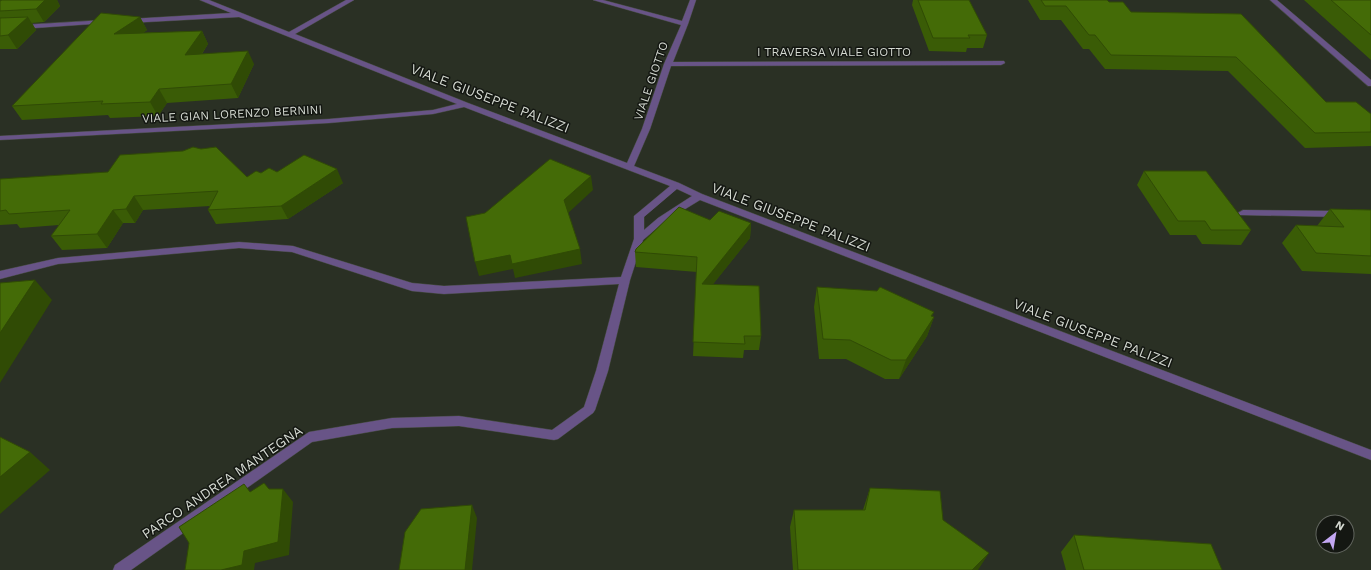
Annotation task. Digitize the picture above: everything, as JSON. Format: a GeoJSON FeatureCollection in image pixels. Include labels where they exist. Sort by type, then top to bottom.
{"type":"FeatureCollection","features":[{"type":"Feature","properties":{"kind":"street","name":"VIALE GIUSEPPE PALIZZI"},"geometry":{"type":"LineString","coordinates":[[203,0],[465,105],[676,185],[699,196],[1371,455]]}},
{"type":"Feature","properties":{"kind":"street"},"geometry":{"type":"LineString","coordinates":[[290,34],[351,0]]}},
{"type":"Feature","properties":{"kind":"street"},"geometry":{"type":"LineString","coordinates":[[596,0],[685,24]]}},
{"type":"Feature","properties":{"kind":"street","name":"VIALE GIOTTO"},"geometry":{"type":"LineString","coordinates":[[629,167],[647,130],[668,64],[685,24],[693,0]]}},
{"type":"Feature","properties":{"kind":"street"},"geometry":{"type":"LineString","coordinates":[[1273,0],[1371,84]]}},
{"type":"Feature","properties":{"kind":"street"},"geometry":{"type":"LineString","coordinates":[[123,21],[240,15]]}},
{"type":"Feature","properties":{"kind":"street"},"geometry":{"type":"LineString","coordinates":[[16,28],[115,22]]}},
{"type":"Feature","properties":{"kind":"street","name":"I TRAVERSA VIALE GIOTTO"},"geometry":{"type":"LineString","coordinates":[[668,64],[1001,63]]}},
{"type":"Feature","properties":{"kind":"street","name":"VIALE GIAN LORENZO BERNINI"},"geometry":{"type":"LineString","coordinates":[[0,138],[330,121],[433,112],[465,105]]}},
{"type":"Feature","properties":{"kind":"street"},"geometry":{"type":"LineString","coordinates":[[639,239],[639,216],[676,185]]}},
{"type":"Feature","properties":{"kind":"street"},"geometry":{"type":"LineString","coordinates":[[639,239],[665,218],[699,196]]}},
{"type":"Feature","properties":{"kind":"street"},"geometry":{"type":"LineString","coordinates":[[1243,212],[1347,214]]}},
{"type":"Feature","properties":{"kind":"street","name":"PARCO ANDREA MANTEGNA"},"geometry":{"type":"LineString","coordinates":[[120,570],[309,437],[392,423],[459,421],[554,435],[589,410],[602,371],[625,280],[639,239]]}},
{"type":"Feature","properties":{"kind":"street"},"geometry":{"type":"LineString","coordinates":[[0,275],[58,261],[239,245],[293,249],[353,269],[418,288],[444,290],[625,280]]}},
{"type":"Feature","properties":{"kind":"building"},"geometry":{"type":"Polygon","coordinates":[[[45,0],[36,9],[0,11],[0,1],[45,0]]]}},
{"type":"Feature","properties":{"kind":"building"},"geometry":{"type":"Polygon","coordinates":[[[918,0],[969,0],[987,35],[968,35],[970,38],[933,38],[918,0]]]}},
{"type":"Feature","properties":{"kind":"building"},"geometry":{"type":"Polygon","coordinates":[[[1041,0],[1107,0],[1109,2],[1123,2],[1131,12],[1241,14],[1326,102],[1356,102],[1371,114],[1371,132],[1315,133],[1236,57],[1111,55],[1095,35],[1089,35],[1066,6],[1045,6],[1041,0]]]}},
{"type":"Feature","properties":{"kind":"building"},"geometry":{"type":"Polygon","coordinates":[[[1331,0],[1371,0],[1371,35],[1331,0]]]}},
{"type":"Feature","properties":{"kind":"building"},"geometry":{"type":"Polygon","coordinates":[[[101,13],[140,17],[114,34],[202,31],[185,55],[248,51],[231,84],[159,89],[150,102],[101,104],[103,101],[12,106],[101,13]]]}},
{"type":"Feature","properties":{"kind":"building"},"geometry":{"type":"Polygon","coordinates":[[[28,17],[8,35],[0,36],[0,18],[28,17]]]}},
{"type":"Feature","properties":{"kind":"building"},"geometry":{"type":"Polygon","coordinates":[[[193,147],[201,149],[216,147],[247,177],[256,171],[261,173],[269,168],[277,172],[304,155],[337,169],[281,206],[208,210],[218,191],[134,196],[126,209],[113,210],[97,234],[51,236],[70,210],[9,214],[6,210],[0,211],[0,179],[108,172],[120,155],[183,151],[193,147]]]}},
{"type":"Feature","properties":{"kind":"building"},"geometry":{"type":"Polygon","coordinates":[[[550,159],[591,176],[564,200],[580,249],[512,264],[510,255],[475,262],[466,217],[485,213],[550,159]]]}},
{"type":"Feature","properties":{"kind":"building"},"geometry":{"type":"Polygon","coordinates":[[[1144,171],[1206,171],[1251,230],[1211,230],[1205,221],[1178,221],[1144,171]]]}},
{"type":"Feature","properties":{"kind":"building"},"geometry":{"type":"Polygon","coordinates":[[[679,207],[710,220],[719,211],[751,223],[702,284],[759,286],[761,336],[744,336],[745,344],[693,342],[697,257],[635,252],[636,249],[679,207]]]}},
{"type":"Feature","properties":{"kind":"building"},"geometry":{"type":"Polygon","coordinates":[[[1330,209],[1371,210],[1371,256],[1316,253],[1296,225],[1344,227],[1330,209]]]}},
{"type":"Feature","properties":{"kind":"building"},"geometry":{"type":"Polygon","coordinates":[[[35,280],[0,333],[0,283],[35,280]]]}},
{"type":"Feature","properties":{"kind":"building"},"geometry":{"type":"Polygon","coordinates":[[[817,287],[877,291],[880,287],[934,312],[931,316],[934,317],[906,360],[891,360],[850,340],[823,339],[817,287]]]}},
{"type":"Feature","properties":{"kind":"building"},"geometry":{"type":"Polygon","coordinates":[[[0,437],[30,452],[0,477],[0,437]]]}},
{"type":"Feature","properties":{"kind":"building"},"geometry":{"type":"Polygon","coordinates":[[[264,483],[269,489],[283,489],[278,542],[244,551],[242,565],[221,570],[185,570],[189,543],[179,527],[244,484],[250,492],[264,483]]]}},
{"type":"Feature","properties":{"kind":"building"},"geometry":{"type":"Polygon","coordinates":[[[870,488],[940,491],[943,520],[989,553],[972,570],[798,570],[794,510],[865,510],[870,488]]]}},
{"type":"Feature","properties":{"kind":"building"},"geometry":{"type":"Polygon","coordinates":[[[472,505],[465,570],[399,570],[405,532],[421,509],[472,505]]]}},
{"type":"Feature","properties":{"kind":"building"},"geometry":{"type":"Polygon","coordinates":[[[1074,535],[1211,544],[1222,570],[1084,570],[1074,535]]]}}]}
